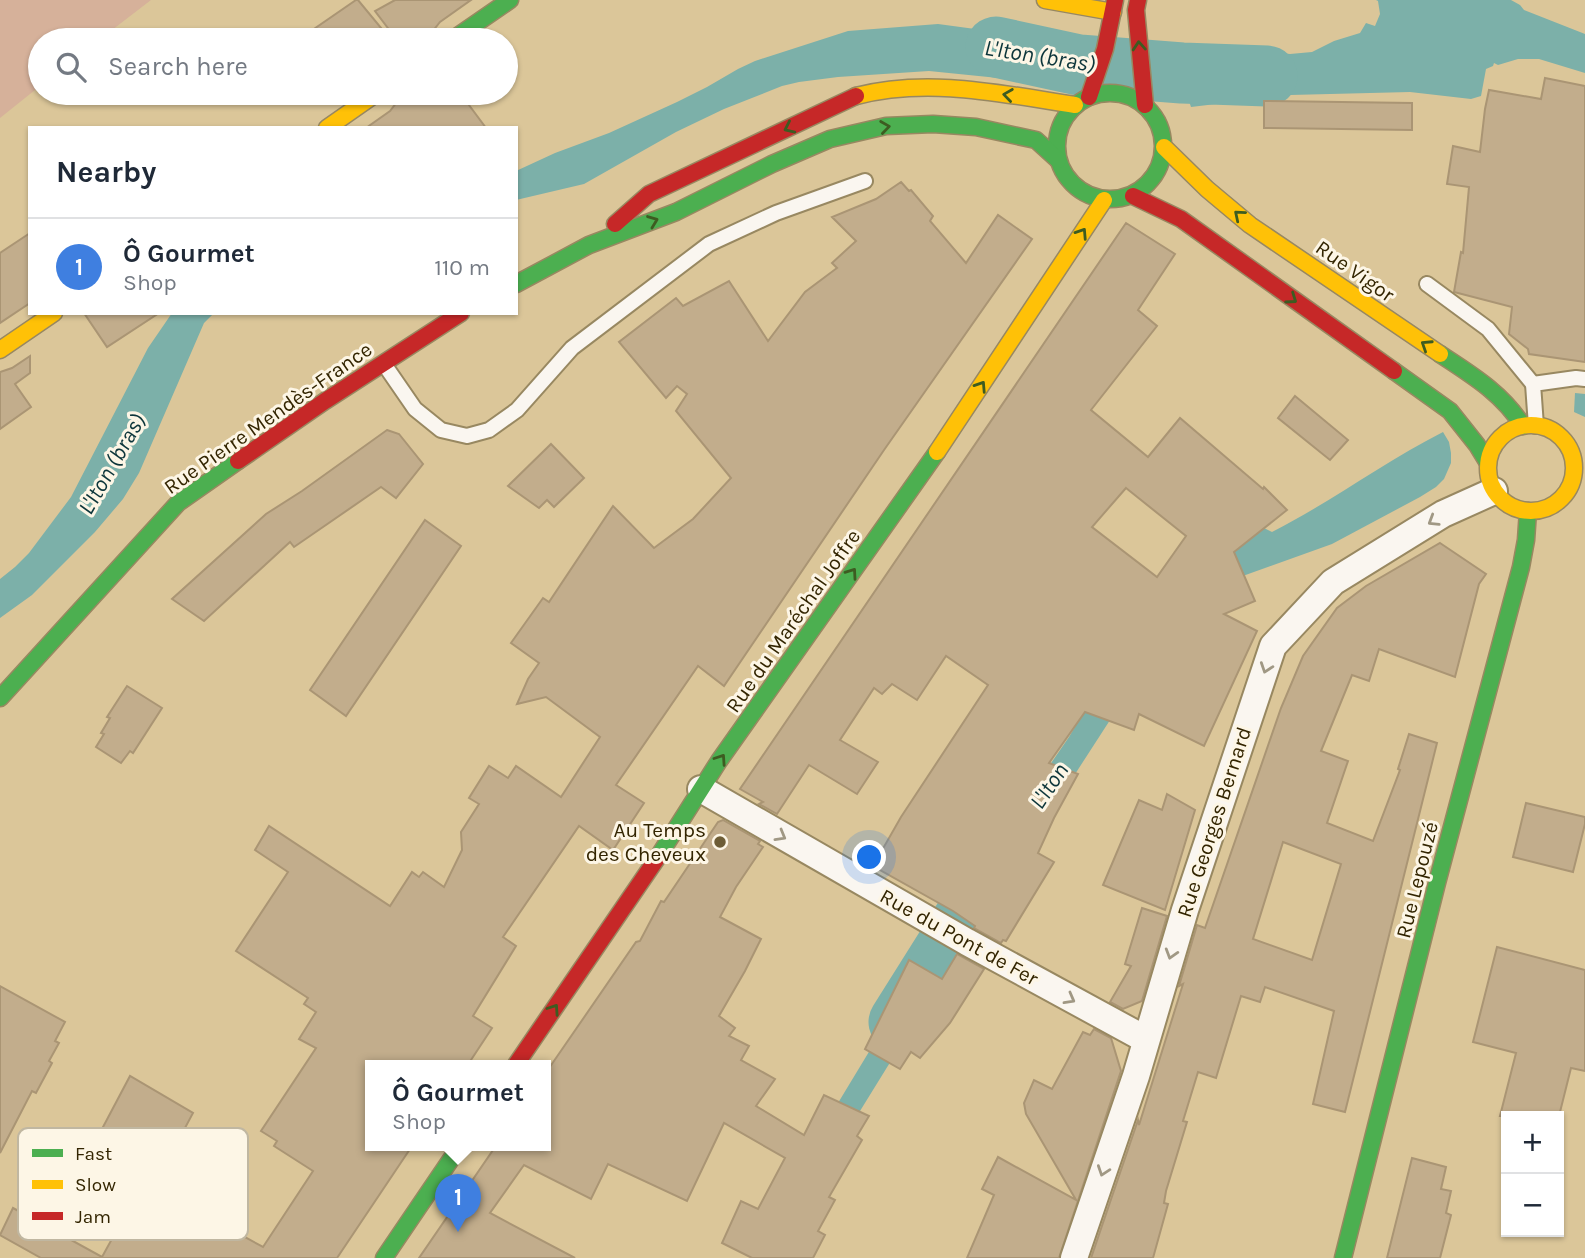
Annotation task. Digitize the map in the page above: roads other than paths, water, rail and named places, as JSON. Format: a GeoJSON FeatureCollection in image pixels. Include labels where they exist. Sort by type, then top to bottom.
{"type":"FeatureCollection","features":[{"type":"Feature","properties":{"kind":"main road"},"geometry":{"type":"LineString","coordinates":[[469,28],[510,0]]}},
{"type":"Feature","properties":{"kind":"main road"},"geometry":{"type":"LineString","coordinates":[[589,245],[649,194],[858,95],[909,88],[959,88],[1082,101],[1108,93],[1128,96],[1145,105],[1159,124],[1164,147],[1156,176],[1133,196],[1104,200],[1084,194],[1068,181],[1058,160],[1056,145],[1065,117],[1082,101],[1097,78],[1114,6],[1045,0]]}},
{"type":"Feature","properties":{"kind":"main road"},"geometry":{"type":"LineString","coordinates":[[1137,5],[1145,105]]}},
{"type":"Feature","properties":{"kind":"main road"},"geometry":{"type":"LineString","coordinates":[[330,126],[360,105]]}},
{"type":"Feature","properties":{"kind":"main road"},"geometry":{"type":"LineString","coordinates":[[518,283],[589,245],[676,212],[772,164],[831,139],[886,126],[933,124],[976,127],[1037,140],[1058,160]]}},
{"type":"Feature","properties":{"kind":"main road","name":"Rue Vigor"},"geometry":{"type":"LineString","coordinates":[[1164,147],[1207,189],[1250,225],[1483,382],[1530,426]]}},
{"type":"Feature","properties":{"kind":"main road"},"geometry":{"type":"LineString","coordinates":[[1133,196],[1181,219],[1450,411],[1488,463]]}},
{"type":"Feature","properties":{"kind":"main road","name":"Rue du Maréchal Joffre"},"geometry":{"type":"LineString","coordinates":[[519,1060],[675,832],[719,761],[924,472],[1104,200]]}},
{"type":"Feature","properties":{"kind":"main road"},"geometry":{"type":"LineString","coordinates":[[0,350],[51,315]]}},
{"type":"Feature","properties":{"kind":"main road","name":"Rue Pierre Mendès-France"},"geometry":{"type":"LineString","coordinates":[[1,697],[178,503],[325,401],[458,315]]}},
{"type":"Feature","properties":{"kind":"main road"},"geometry":{"type":"LineString","coordinates":[[1530,426],[1548,429],[1559,436],[1579,458],[1571,484],[1564,496],[1554,505],[1542,510],[1528,512],[1503,501],[1494,491],[1489,477],[1488,463],[1492,450],[1500,438],[1511,430],[1530,426]]}},
{"type":"Feature","properties":{"kind":"main road","name":"Rue Lepouzé"},"geometry":{"type":"LineString","coordinates":[[1343,1258],[1437,883],[1521,567],[1528,512]]}},
{"type":"Feature","properties":{"kind":"main road"},"geometry":{"type":"LineString","coordinates":[[384,1258],[457,1151]]}},
{"type":"Feature","properties":{"kind":"street","name":"Rue Georges Bernard"},"geometry":{"type":"LineString","coordinates":[[1074,1258],[1136,1076],[1185,910],[1273,646],[1333,582],[1443,514],[1494,491]]}},
{"type":"Feature","properties":{"kind":"street","name":"Rue du Pont de Fer"},"geometry":{"type":"LineString","coordinates":[[701,789],[938,926],[1145,1039]]}},
{"type":"Feature","properties":{"kind":"lane"},"geometry":{"type":"LineString","coordinates":[[384,363],[415,409],[441,430],[467,436],[489,430],[517,410],[572,348],[709,244],[776,213],[865,181]]}},
{"type":"Feature","properties":{"kind":"lane"},"geometry":{"type":"LineString","coordinates":[[1427,284],[1489,329],[1533,384],[1530,426]]}},
{"type":"Feature","properties":{"kind":"lane"},"geometry":{"type":"LineString","coordinates":[[1533,384],[1585,379]]}},
{"type":"Feature","properties":{"kind":"water"},"geometry":{"type":"Polygon","coordinates":[[[1376,0],[1511,0],[1524,10],[1585,34],[1585,73],[1539,59],[1518,59],[1498,65],[1494,63],[1486,69],[1481,96],[1471,99],[1410,92],[1290,95],[1191,107],[1173,50],[1190,45],[1244,59],[1272,52],[1312,52],[1334,41],[1360,33],[1366,23],[1375,26],[1380,14],[1376,0]]]}},
{"type":"Feature","properties":{"kind":"water"},"geometry":{"type":"Polygon","coordinates":[[[938,24],[1088,44],[1068,85],[929,71],[838,77],[782,86],[676,132],[584,184],[518,200],[518,170],[677,102],[755,61],[848,31],[938,24]]]}},
{"type":"Feature","properties":{"kind":"water"},"geometry":{"type":"Polygon","coordinates":[[[171,315],[212,315],[204,323],[139,473],[123,499],[95,532],[32,595],[0,618],[0,579],[29,553],[71,497],[148,348],[171,315]]]}},
{"type":"Feature","properties":{"kind":"water"},"geometry":{"type":"Polygon","coordinates":[[[1575,393],[1585,394],[1585,417],[1574,412],[1575,393]]]}},
{"type":"Feature","properties":{"kind":"water"},"geometry":{"type":"Polygon","coordinates":[[[1443,432],[1449,442],[1451,463],[1444,479],[1436,487],[1332,544],[1226,582],[1112,717],[1068,785],[1021,807],[1069,737],[1095,693],[1108,635],[1264,528],[1272,532],[1443,432]]]}},
{"type":"Feature","properties":{"kind":"water"},"geometry":{"type":"Polygon","coordinates":[[[933,946],[954,959],[839,1148],[760,1258],[815,1141],[933,946]]]}},
{"type":"Feature","properties":{"kind":"waterway","name":"L'Iton (bras)"},"geometry":{"type":"LineString","coordinates":[[996,47],[1079,65],[1267,76]]}},
{"type":"Feature","properties":{"kind":"waterway","name":"L'Iton"},"geometry":{"type":"LineString","coordinates":[[899,1022],[1009,847]]}},
{"type":"Feature","properties":{"kind":"place","name":"Au Temps des Cheveux"},"geometry":{"type":"Point","coordinates":[720,842]}},
{"type":"Feature","properties":{"kind":"place","name":"Ô Gourmet"},"geometry":{"type":"Point","coordinates":[458,1232]}}]}
